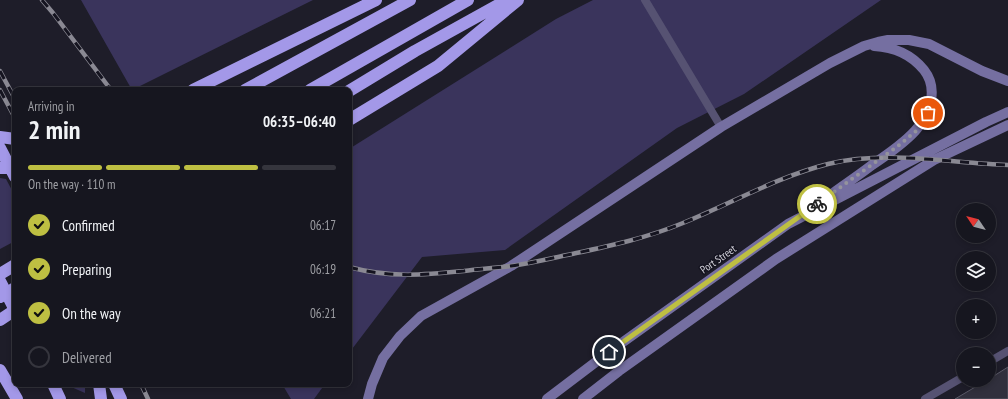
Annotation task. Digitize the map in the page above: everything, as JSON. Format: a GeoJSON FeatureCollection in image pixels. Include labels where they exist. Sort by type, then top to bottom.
{"type":"FeatureCollection","features":[{"type":"Feature","properties":{"kind":"highway"},"geometry":{"type":"LineString","coordinates":[[199,87],[376,0]]}},
{"type":"Feature","properties":{"kind":"highway"},"geometry":{"type":"LineString","coordinates":[[251,87],[410,0]]}},
{"type":"Feature","properties":{"kind":"highway"},"geometry":{"type":"LineString","coordinates":[[315,87],[468,0]]}},
{"type":"Feature","properties":{"kind":"highway"},"geometry":{"type":"LineString","coordinates":[[352,89],[507,0]]}},
{"type":"Feature","properties":{"kind":"highway"},"geometry":{"type":"LineString","coordinates":[[352,118],[438,66],[518,0]]}},
{"type":"Feature","properties":{"kind":"highway"},"geometry":{"type":"LineString","coordinates":[[0,137],[12,138]]}},
{"type":"Feature","properties":{"kind":"highway"},"geometry":{"type":"LineString","coordinates":[[0,148],[12,171]]}},
{"type":"Feature","properties":{"kind":"highway"},"geometry":{"type":"LineString","coordinates":[[0,168],[12,168]]}},
{"type":"Feature","properties":{"kind":"highway"},"geometry":{"type":"LineString","coordinates":[[0,274],[12,267]]}},
{"type":"Feature","properties":{"kind":"highway"},"geometry":{"type":"LineString","coordinates":[[0,281],[12,304]]}},
{"type":"Feature","properties":{"kind":"highway"},"geometry":{"type":"LineString","coordinates":[[0,298],[12,290]]}},
{"type":"Feature","properties":{"kind":"highway"},"geometry":{"type":"LineString","coordinates":[[0,320],[12,312]]}},
{"type":"Feature","properties":{"kind":"highway"},"geometry":{"type":"LineString","coordinates":[[0,370],[17,399]]}},
{"type":"Feature","properties":{"kind":"highway"},"geometry":{"type":"LineString","coordinates":[[99,387],[101,399]]}},
{"type":"Feature","properties":{"kind":"highway"},"geometry":{"type":"LineString","coordinates":[[115,387],[121,399]]}},
{"type":"Feature","properties":{"kind":"main road"},"geometry":{"type":"LineString","coordinates":[[368,399],[372,384],[383,358],[400,336],[421,316],[511,266],[722,127],[830,63],[864,46],[888,40],[909,40],[928,44],[1008,81]]}},
{"type":"Feature","properties":{"kind":"main road"},"geometry":{"type":"LineString","coordinates":[[788,224],[898,146],[916,131],[928,113],[932,98],[931,86],[927,74],[919,64],[908,56],[884,46],[864,46]]}},
{"type":"Feature","properties":{"kind":"main road","name":"Port Street"},"geometry":{"type":"LineString","coordinates":[[547,399],[615,348],[788,224],[1008,112]]}},
{"type":"Feature","properties":{"kind":"main road"},"geometry":{"type":"LineString","coordinates":[[583,399],[776,259],[934,160],[1008,125]]}},
{"type":"Feature","properties":{"kind":"lane"},"geometry":{"type":"LineString","coordinates":[[646,0],[722,127]]}},
{"type":"Feature","properties":{"kind":"lane"},"geometry":{"type":"LineString","coordinates":[[996,358],[1008,351]]}},
{"type":"Feature","properties":{"kind":"lane"},"geometry":{"type":"LineString","coordinates":[[925,399],[956,381]]}},
{"type":"Feature","properties":{"kind":"shaded area"},"geometry":{"type":"Polygon","coordinates":[[[81,0],[313,0],[138,87],[130,87],[81,0]]]}},
{"type":"Feature","properties":{"kind":"shaded area"},"geometry":{"type":"Polygon","coordinates":[[[593,0],[881,0],[744,94],[677,128],[505,250],[422,257],[352,349],[352,147],[556,19],[593,0]]]}},
{"type":"Feature","properties":{"kind":"shaded area"},"geometry":{"type":"Polygon","coordinates":[[[0,178],[6,179],[12,190],[12,243],[0,249],[0,178]]]}},
{"type":"Feature","properties":{"kind":"shaded area"},"geometry":{"type":"Polygon","coordinates":[[[71,387],[85,387],[85,393],[71,387]]]}},
{"type":"Feature","properties":{"kind":"shaded area"},"geometry":{"type":"Polygon","coordinates":[[[284,387],[323,387],[314,399],[291,399],[284,387]]]}},
{"type":"Feature","properties":{"kind":"building"},"geometry":{"type":"Polygon","coordinates":[[[1008,367],[1008,399],[955,399],[975,387],[996,387],[996,375],[1008,367]]]}},
{"type":"Feature","properties":{"kind":"railway"},"geometry":{"type":"LineString","coordinates":[[42,0],[109,87]]}},
{"type":"Feature","properties":{"kind":"railway"},"geometry":{"type":"LineString","coordinates":[[0,71],[12,93]]}},
{"type":"Feature","properties":{"kind":"railway"},"geometry":{"type":"LineString","coordinates":[[0,90],[12,112]]}},
{"type":"Feature","properties":{"kind":"railway"},"geometry":{"type":"LineString","coordinates":[[352,268],[378,273],[406,275],[434,274],[511,266],[614,245],[656,233],[683,223],[809,169],[850,160],[873,158],[918,158],[1008,165]]}},
{"type":"Feature","properties":{"kind":"railway"},"geometry":{"type":"LineString","coordinates":[[142,387],[148,399]]}},
{"type":"Feature","properties":{"kind":"way so far"},"geometry":{"type":"LineString","coordinates":[[817,204],[898,146],[916,131],[928,113]]}},
{"type":"Feature","properties":{"kind":"route"},"geometry":{"type":"LineString","coordinates":[[609,352],[817,204]]}}]}
